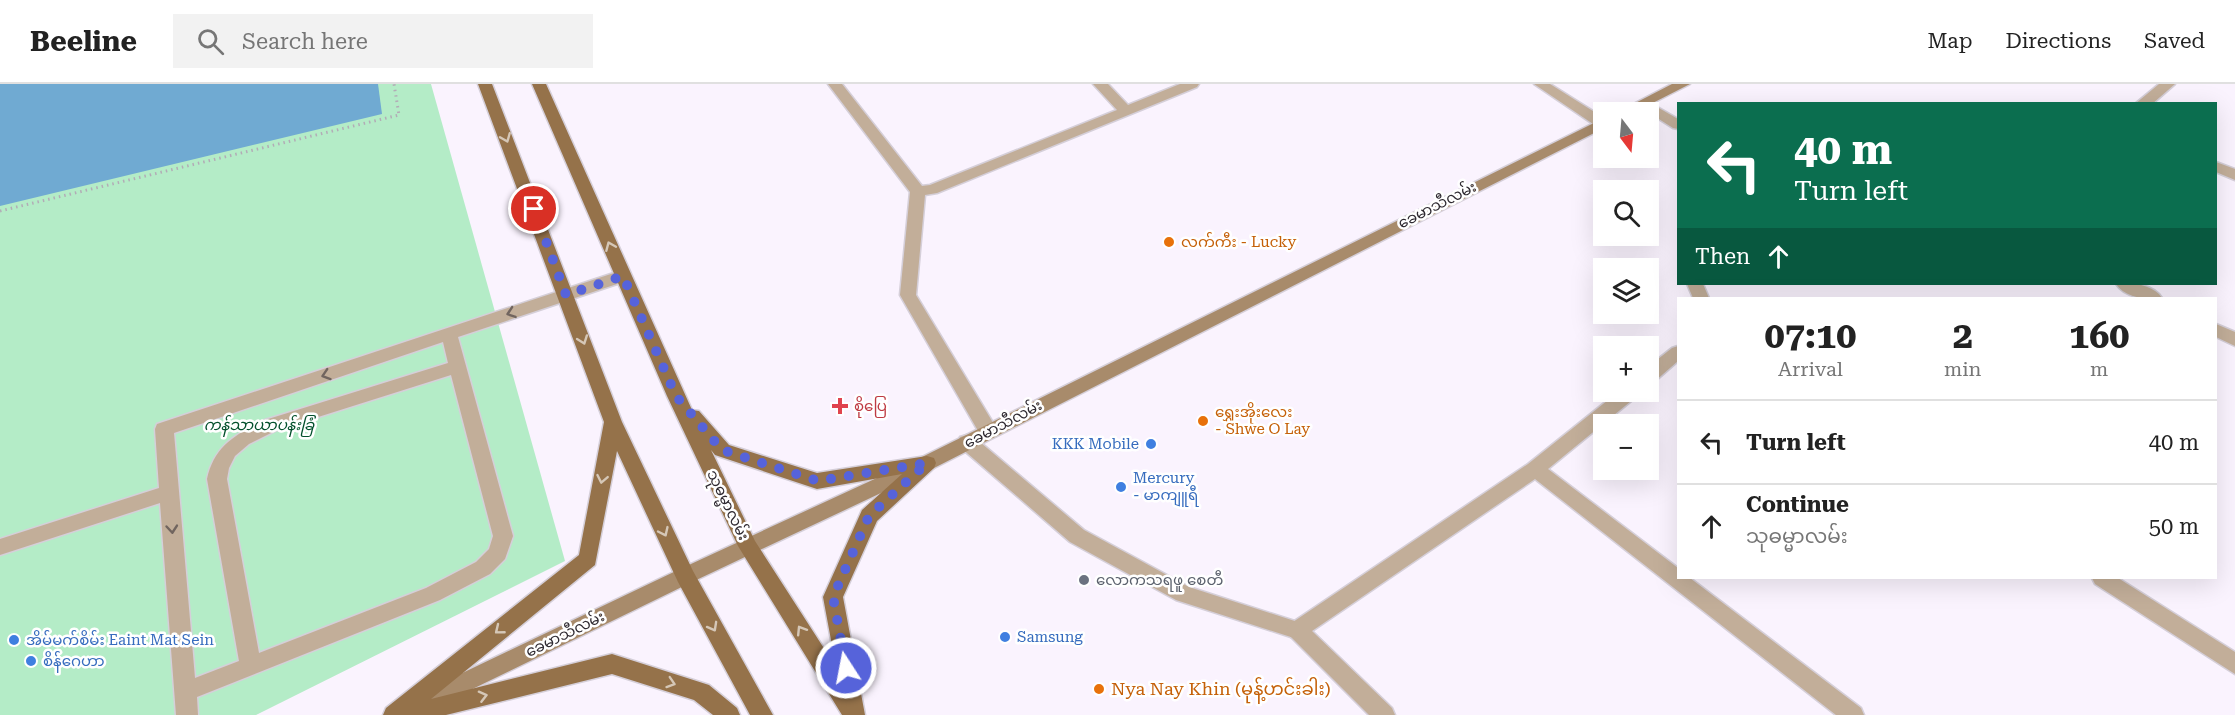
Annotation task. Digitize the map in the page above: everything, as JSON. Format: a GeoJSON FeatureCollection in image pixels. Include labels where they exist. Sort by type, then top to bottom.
{"type":"FeatureCollection","features":[{"type":"Feature","properties":{"kind":"main road"},"geometry":{"type":"LineString","coordinates":[[485,84],[613,422],[684,576],[762,715]]}},
{"type":"Feature","properties":{"kind":"main road","name":"သုဓမ္မာလမ်း"},"geometry":{"type":"LineString","coordinates":[[539,84],[676,396],[748,546],[855,715]]}},
{"type":"Feature","properties":{"kind":"main road"},"geometry":{"type":"LineString","coordinates":[[1648,102],[1683,84]]}},
{"type":"Feature","properties":{"kind":"main road","name":"ခေမာသီလမ်း"},"geometry":{"type":"LineString","coordinates":[[396,715],[684,576],[927,463],[988,430],[1593,127]]}},
{"type":"Feature","properties":{"kind":"main road"},"geometry":{"type":"LineString","coordinates":[[676,396],[722,450],[818,481],[927,463]]}},
{"type":"Feature","properties":{"kind":"main road"},"geometry":{"type":"LineString","coordinates":[[396,715],[588,558],[613,422]]}},
{"type":"Feature","properties":{"kind":"main road"},"geometry":{"type":"LineString","coordinates":[[855,715],[833,597],[869,516],[927,463]]}},
{"type":"Feature","properties":{"kind":"main road"},"geometry":{"type":"LineString","coordinates":[[405,715],[612,664],[701,692],[729,715]]}},
{"type":"Feature","properties":{"kind":"street"},"geometry":{"type":"LineString","coordinates":[[835,84],[918,191],[932,190],[1192,84]]}},
{"type":"Feature","properties":{"kind":"street"},"geometry":{"type":"LineString","coordinates":[[1100,84],[1125,110]]}},
{"type":"Feature","properties":{"kind":"street"},"geometry":{"type":"LineString","coordinates":[[1541,84],[1593,116]]}},
{"type":"Feature","properties":{"kind":"street"},"geometry":{"type":"LineString","coordinates":[[2145,102],[2168,84]]}},
{"type":"Feature","properties":{"kind":"street"},"geometry":{"type":"LineString","coordinates":[[1659,113],[1677,124]]}},
{"type":"Feature","properties":{"kind":"street"},"geometry":{"type":"LineString","coordinates":[[2217,167],[2235,175]]}},
{"type":"Feature","properties":{"kind":"street"},"geometry":{"type":"LineString","coordinates":[[918,191],[908,295],[988,430]]}},
{"type":"Feature","properties":{"kind":"street"},"geometry":{"type":"LineString","coordinates":[[187,715],[164,429],[623,276]]}},
{"type":"Feature","properties":{"kind":"street"},"geometry":{"type":"LineString","coordinates":[[2126,285],[2152,297]]}},
{"type":"Feature","properties":{"kind":"street"},"geometry":{"type":"LineString","coordinates":[[2217,331],[2235,340]]}},
{"type":"Feature","properties":{"kind":"street"},"geometry":{"type":"LineString","coordinates":[[185,692],[433,594],[483,568],[498,553],[503,536],[449,334]]}},
{"type":"Feature","properties":{"kind":"street"},"geometry":{"type":"LineString","coordinates":[[1659,368],[1677,353]]}},
{"type":"Feature","properties":{"kind":"street"},"geometry":{"type":"LineString","coordinates":[[251,666],[217,479],[219,463],[231,447],[247,436],[271,425],[458,366]]}},
{"type":"Feature","properties":{"kind":"street"},"geometry":{"type":"LineString","coordinates":[[1297,630],[1535,470],[1618,402]]}},
{"type":"Feature","properties":{"kind":"street"},"geometry":{"type":"LineString","coordinates":[[967,442],[1077,536],[1182,594],[1297,630],[1384,715]]}},
{"type":"Feature","properties":{"kind":"street"},"geometry":{"type":"LineString","coordinates":[[1535,470],[1853,715]]}},
{"type":"Feature","properties":{"kind":"street"},"geometry":{"type":"LineString","coordinates":[[0,547],[169,493]]}},
{"type":"Feature","properties":{"kind":"street"},"geometry":{"type":"LineString","coordinates":[[2104,579],[2235,664]]}},
{"type":"Feature","properties":{"kind":"path"},"geometry":{"type":"LineString","coordinates":[[0,211],[399,115],[394,84]]}},
{"type":"Feature","properties":{"kind":"green space","name":"ကန်သာယာပန်းခြံ"},"geometry":{"type":"Polygon","coordinates":[[[0,84],[431,84],[565,561],[256,715],[0,715],[0,84]]]}},
{"type":"Feature","properties":{"kind":"water"},"geometry":{"type":"Polygon","coordinates":[[[0,84],[378,84],[382,114],[0,206],[0,84]]]}},
{"type":"Feature","properties":{"kind":"place","name":"လက်ကီး - Lucky"},"geometry":{"type":"Point","coordinates":[1169,242]}},
{"type":"Feature","properties":{"kind":"place","name":"စိုပြေ"},"geometry":{"type":"Point","coordinates":[840,406]}},
{"type":"Feature","properties":{"kind":"place","name":"ရွှေးအိုးလေး - Shwe O Lay"},"geometry":{"type":"Point","coordinates":[1203,421]}},
{"type":"Feature","properties":{"kind":"place","name":"KKK Mobile"},"geometry":{"type":"Point","coordinates":[1151,444]}},
{"type":"Feature","properties":{"kind":"place","name":"Mercury - မာကျူရီ"},"geometry":{"type":"Point","coordinates":[1121,487]}},
{"type":"Feature","properties":{"kind":"place","name":"လောကသရဖူ စေတီ"},"geometry":{"type":"Point","coordinates":[1084,580]}},
{"type":"Feature","properties":{"kind":"place","name":"Samsung"},"geometry":{"type":"Point","coordinates":[1005,637]}},
{"type":"Feature","properties":{"kind":"place","name":"အိမ်မက်စိမ်း Eaint Mat Sein"},"geometry":{"type":"Point","coordinates":[14,640]}},
{"type":"Feature","properties":{"kind":"place","name":"စိန်ဂေဟာ"},"geometry":{"type":"Point","coordinates":[31,661]}},
{"type":"Feature","properties":{"kind":"place","name":"Nya Nay Khin (မုန့်ဟင်းခါး)"},"geometry":{"type":"Point","coordinates":[1099,689]}},
{"type":"Feature","properties":{"kind":"route"},"geometry":{"type":"LineString","coordinates":[[534,209],[566,295],[623,276],[676,396],[722,450],[818,481],[927,463],[869,516],[833,597],[846,668]]}}]}
